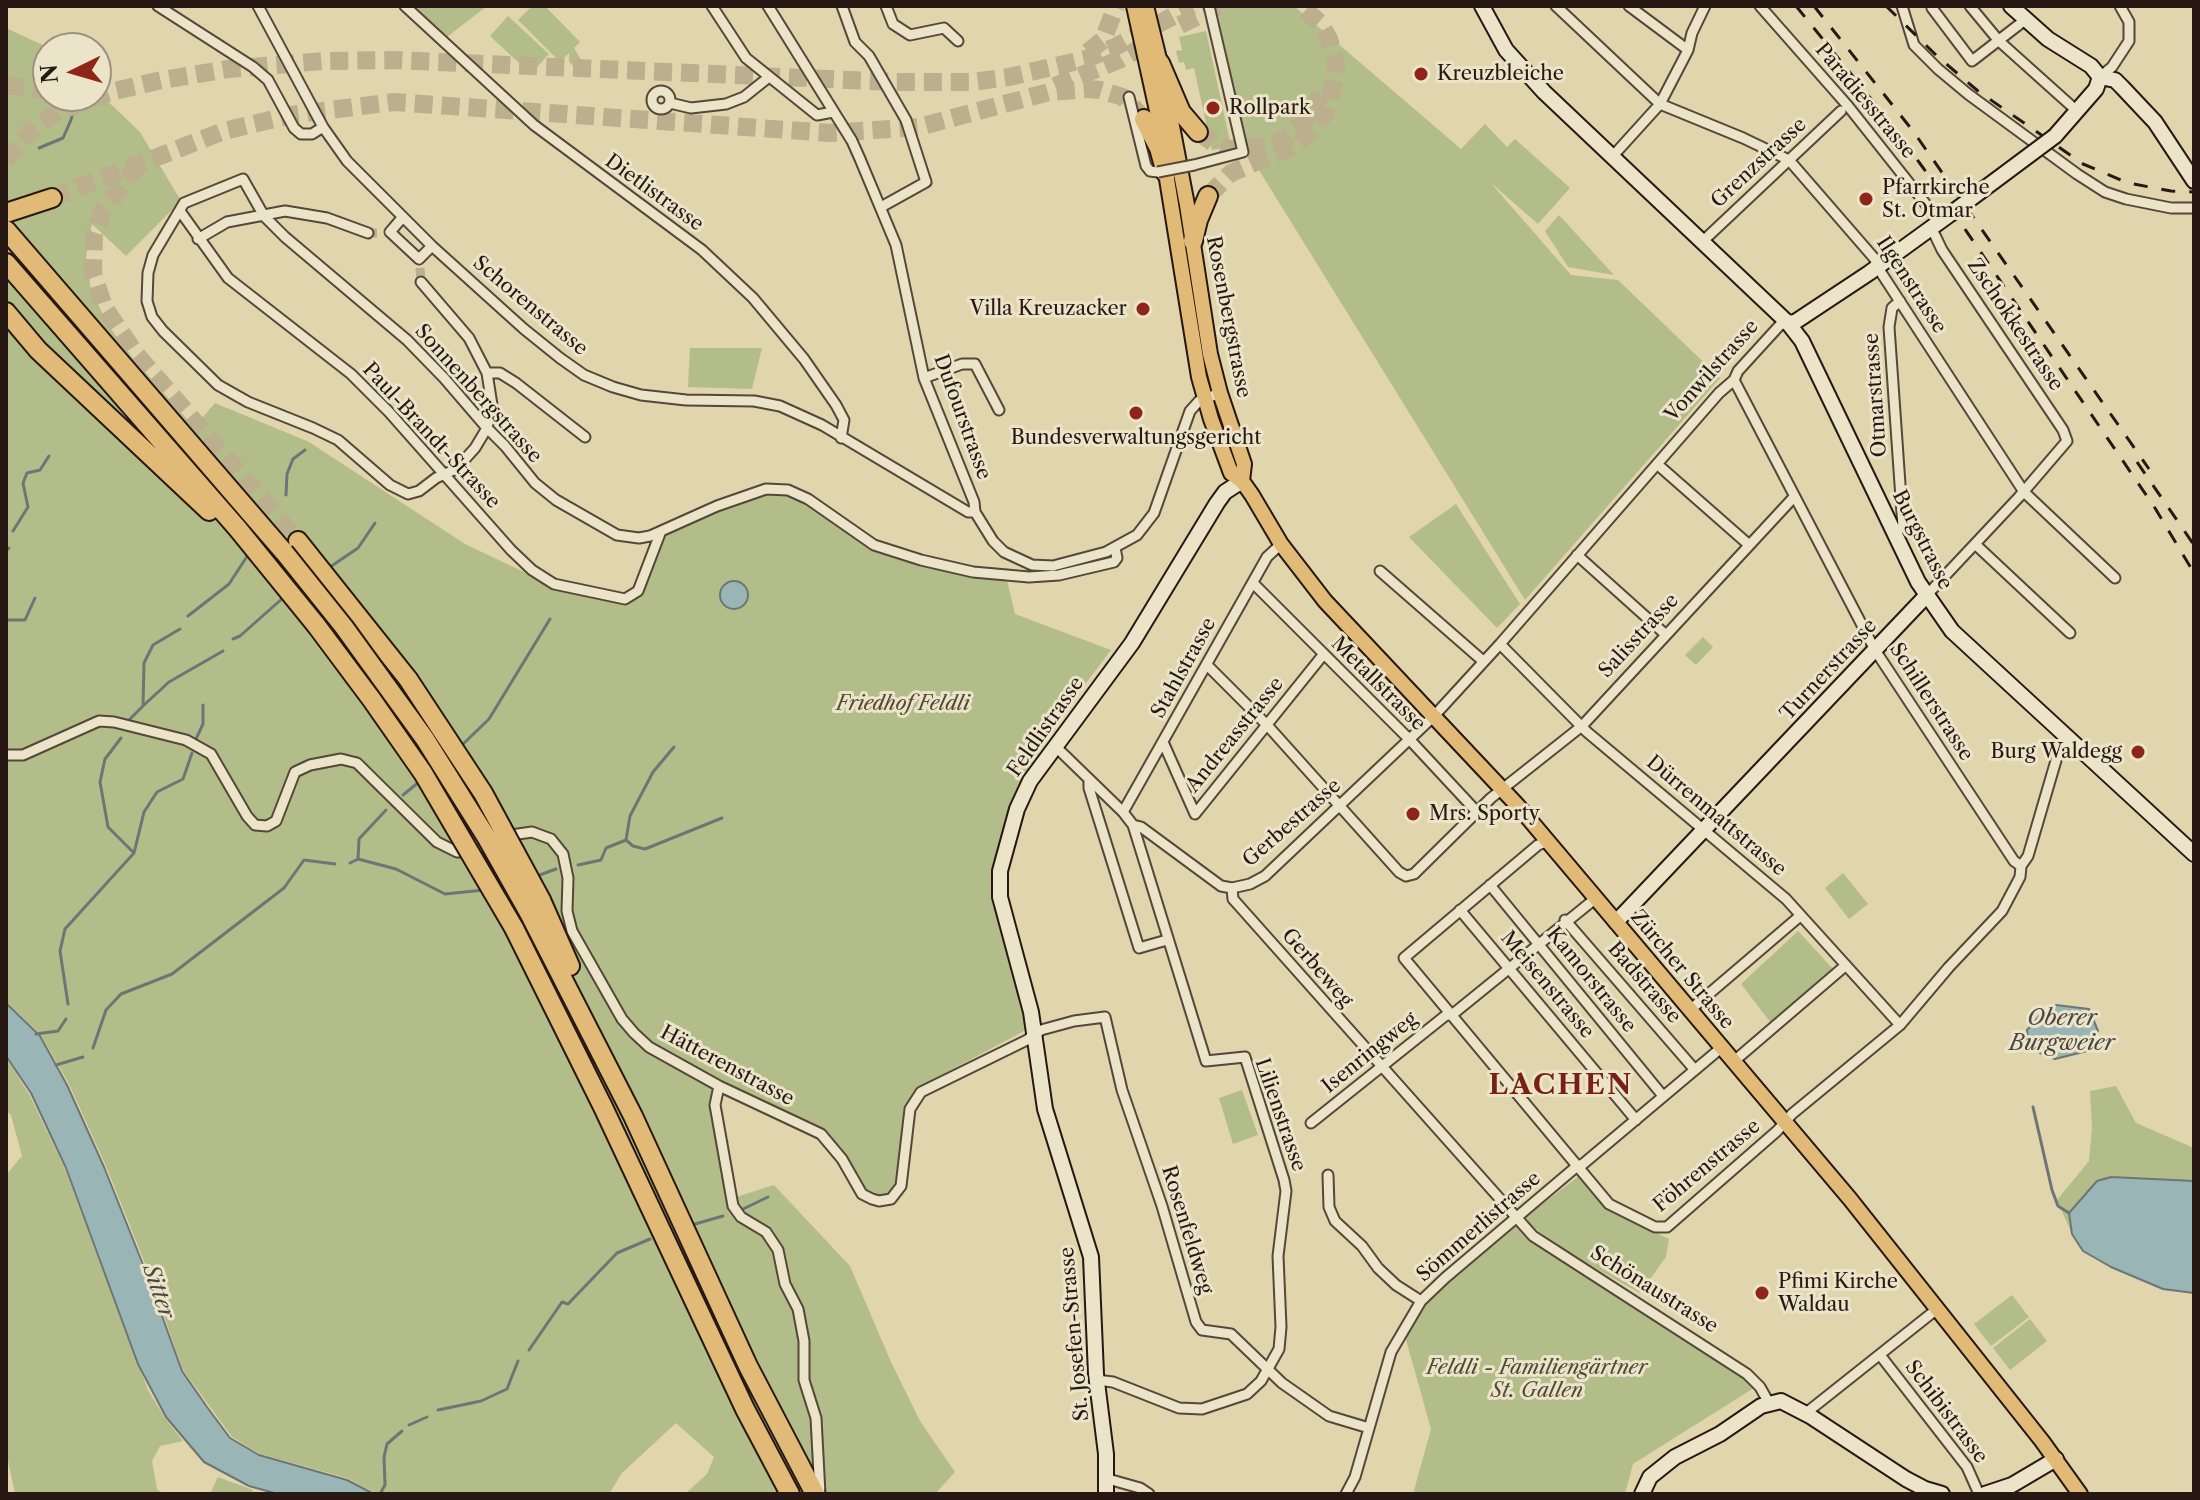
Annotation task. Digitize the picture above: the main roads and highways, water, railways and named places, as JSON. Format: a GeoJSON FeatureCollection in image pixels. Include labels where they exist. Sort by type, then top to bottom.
{"type":"FeatureCollection","features":[{"type":"Feature","properties":{"kind":"highway"},"geometry":{"type":"LineString","coordinates":[[1160,63],[1181,112],[1198,132]]}},
{"type":"Feature","properties":{"kind":"highway"},"geometry":{"type":"LineString","coordinates":[[1144,119],[1159,148],[1159,172]]}},
{"type":"Feature","properties":{"kind":"highway"},"geometry":{"type":"LineString","coordinates":[[1193,241],[1208,196]]}},
{"type":"Feature","properties":{"kind":"highway"},"geometry":{"type":"LineString","coordinates":[[6,213],[52,198]]}},
{"type":"Feature","properties":{"kind":"highway"},"geometry":{"type":"LineString","coordinates":[[6,230],[291,546],[416,726],[534,905],[753,1376],[818,1494]]}},
{"type":"Feature","properties":{"kind":"highway"},"geometry":{"type":"LineString","coordinates":[[6,263],[316,625],[423,773],[514,928],[571,1040],[745,1409],[790,1494]]}},
{"type":"Feature","properties":{"kind":"highway"},"geometry":{"type":"LineString","coordinates":[[6,312],[38,350],[235,531]]}},
{"type":"Feature","properties":{"kind":"main road","name":"Rosenbergstrasse"},"geometry":{"type":"LineString","coordinates":[[1134,6],[1162,133],[1159,172],[1204,399],[1231,473],[1242,481],[1244,464],[1210,354],[1193,241],[1160,63],[1146,6]]}},
{"type":"Feature","properties":{"kind":"main road","name":"Zürcher Strasse"},"geometry":{"type":"LineString","coordinates":[[1242,481],[1281,544],[1325,601],[1549,841],[1859,1210],[2056,1459],[2080,1494]]}},
{"type":"Feature","properties":{"kind":"water"},"geometry":{"type":"Polygon","coordinates":[[[734,581],[744,585],[748,595],[744,605],[734,609],[724,605],[720,595],[724,585],[734,581]]]}},
{"type":"Feature","properties":{"kind":"water","name":"Sitter"},"geometry":{"type":"Polygon","coordinates":[[[6,1003],[40,1036],[67,1085],[104,1167],[182,1371],[230,1438],[259,1455],[347,1480],[374,1494],[278,1494],[249,1486],[204,1462],[166,1417],[138,1364],[66,1168],[31,1093],[6,1056],[6,1003]]]}},
{"type":"Feature","properties":{"kind":"water","name":"Oberer Burgweier"},"geometry":{"type":"Polygon","coordinates":[[[2056,1005],[2089,1009],[2098,1031],[2091,1050],[2055,1059],[2040,1053],[2028,1043],[2027,1030],[2042,1013],[2056,1005]]]}},
{"type":"Feature","properties":{"kind":"water"},"geometry":{"type":"Polygon","coordinates":[[[2111,1177],[2194,1181],[2194,1293],[2163,1289],[2111,1267],[2083,1251],[2072,1234],[2069,1213],[2097,1181],[2111,1177]]]}},
{"type":"Feature","properties":{"kind":"waterway"},"geometry":{"type":"LineString","coordinates":[[39,148],[63,138],[73,112]]}},
{"type":"Feature","properties":{"kind":"waterway"},"geometry":{"type":"LineString","coordinates":[[286,495],[287,474],[293,459],[305,450]]}},
{"type":"Feature","properties":{"kind":"waterway"},"geometry":{"type":"LineString","coordinates":[[13,531],[28,507],[23,483],[27,473],[40,470],[49,456]]}},
{"type":"Feature","properties":{"kind":"waterway"},"geometry":{"type":"LineString","coordinates":[[330,567],[358,548],[375,523]]}},
{"type":"Feature","properties":{"kind":"waterway"},"geometry":{"type":"LineString","coordinates":[[6,551],[9,548]]}},
{"type":"Feature","properties":{"kind":"waterway"},"geometry":{"type":"LineString","coordinates":[[188,616],[229,584],[248,555]]}},
{"type":"Feature","properties":{"kind":"waterway"},"geometry":{"type":"LineString","coordinates":[[233,639],[284,597]]}},
{"type":"Feature","properties":{"kind":"waterway"},"geometry":{"type":"LineString","coordinates":[[6,620],[25,620],[35,598]]}},
{"type":"Feature","properties":{"kind":"waterway"},"geometry":{"type":"LineString","coordinates":[[461,746],[489,719],[550,619]]}},
{"type":"Feature","properties":{"kind":"waterway"},"geometry":{"type":"LineString","coordinates":[[130,719],[143,706],[144,663],[153,645],[180,629]]}},
{"type":"Feature","properties":{"kind":"waterway"},"geometry":{"type":"LineString","coordinates":[[144,705],[169,682],[223,651]]}},
{"type":"Feature","properties":{"kind":"waterway"},"geometry":{"type":"LineString","coordinates":[[196,739],[203,724],[203,705]]}},
{"type":"Feature","properties":{"kind":"waterway"},"geometry":{"type":"LineString","coordinates":[[121,738],[105,759],[100,782],[108,827],[134,853]]}},
{"type":"Feature","properties":{"kind":"waterway"},"geometry":{"type":"LineString","coordinates":[[626,840],[630,816],[653,772],[674,747]]}},
{"type":"Feature","properties":{"kind":"waterway"},"geometry":{"type":"LineString","coordinates":[[68,1004],[60,951],[65,929],[134,853],[144,812],[157,792],[183,779],[192,753]]}},
{"type":"Feature","properties":{"kind":"waterway"},"geometry":{"type":"LineString","coordinates":[[403,795],[419,782]]}},
{"type":"Feature","properties":{"kind":"waterway"},"geometry":{"type":"LineString","coordinates":[[358,859],[359,839],[386,810]]}},
{"type":"Feature","properties":{"kind":"waterway"},"geometry":{"type":"LineString","coordinates":[[578,865],[601,860],[606,848],[626,840],[633,846],[645,849],[722,818]]}},
{"type":"Feature","properties":{"kind":"waterway"},"geometry":{"type":"LineString","coordinates":[[350,863],[358,859],[396,869],[445,894],[484,890]]}},
{"type":"Feature","properties":{"kind":"waterway"},"geometry":{"type":"LineString","coordinates":[[93,1048],[106,1010],[121,994],[172,974],[284,888],[304,860],[335,864]]}},
{"type":"Feature","properties":{"kind":"waterway"},"geometry":{"type":"LineString","coordinates":[[537,876],[556,869]]}},
{"type":"Feature","properties":{"kind":"waterway"},"geometry":{"type":"LineString","coordinates":[[36,1034],[58,1031],[66,1019]]}},
{"type":"Feature","properties":{"kind":"waterway"},"geometry":{"type":"LineString","coordinates":[[56,1065],[83,1057]]}},
{"type":"Feature","properties":{"kind":"waterway"},"geometry":{"type":"LineString","coordinates":[[2033,1107],[2052,1190],[2058,1206],[2069,1213]]}},
{"type":"Feature","properties":{"kind":"waterway"},"geometry":{"type":"LineString","coordinates":[[741,1210],[768,1197]]}},
{"type":"Feature","properties":{"kind":"waterway"},"geometry":{"type":"LineString","coordinates":[[695,1224],[723,1216]]}},
{"type":"Feature","properties":{"kind":"waterway"},"geometry":{"type":"LineString","coordinates":[[529,1350],[562,1302],[568,1304],[617,1253],[650,1239]]}},
{"type":"Feature","properties":{"kind":"waterway"},"geometry":{"type":"LineString","coordinates":[[438,1410],[481,1401],[507,1389],[518,1361]]}},
{"type":"Feature","properties":{"kind":"waterway"},"geometry":{"type":"LineString","coordinates":[[409,1425],[427,1417]]}},
{"type":"Feature","properties":{"kind":"waterway"},"geometry":{"type":"LineString","coordinates":[[380,1494],[385,1485],[387,1444],[402,1431]]}},
{"type":"Feature","properties":{"kind":"tunnel"},"geometry":{"type":"LineString","coordinates":[[1088,52],[1103,40],[1116,6]]}},
{"type":"Feature","properties":{"kind":"tunnel"},"geometry":{"type":"LineString","coordinates":[[6,161],[30,131],[57,112],[110,92],[228,69],[323,61],[395,60],[895,82],[972,82],[1009,77],[1086,59],[1192,6]]}},
{"type":"Feature","properties":{"kind":"tunnel"},"geometry":{"type":"LineString","coordinates":[[1180,25],[1219,6]]}},
{"type":"Feature","properties":{"kind":"tunnel"},"geometry":{"type":"LineString","coordinates":[[1208,196],[1231,173],[1299,143],[1326,112],[1336,62],[1320,23],[1301,6]]}},
{"type":"Feature","properties":{"kind":"tunnel"},"geometry":{"type":"LineString","coordinates":[[1055,86],[1121,59],[1158,38]]}},
{"type":"Feature","properties":{"kind":"tunnel"},"geometry":{"type":"LineString","coordinates":[[6,85],[32,88]]}},
{"type":"Feature","properties":{"kind":"tunnel"},"geometry":{"type":"LineString","coordinates":[[52,198],[224,131],[291,115],[394,102],[830,133],[919,127],[1049,92],[1088,89],[1123,97],[1144,119]]}},
{"type":"Feature","properties":{"kind":"tunnel"},"geometry":{"type":"LineString","coordinates":[[1198,132],[1228,149],[1266,146],[1281,141],[1299,126],[1314,108],[1320,94]]}},
{"type":"Feature","properties":{"kind":"tunnel"},"geometry":{"type":"LineString","coordinates":[[138,165],[103,210],[94,234],[93,273],[104,307],[136,354],[298,541]]}},
{"type":"Feature","properties":{"kind":"tunnel"},"geometry":{"type":"LineString","coordinates":[[368,233],[381,233]]}},
{"type":"Feature","properties":{"kind":"tunnel"},"geometry":{"type":"LineString","coordinates":[[420,268],[421,282]]}},
{"type":"Feature","properties":{"kind":"railway"},"geometry":{"type":"LineString","coordinates":[[1796,6],[1924,169],[2155,508],[2194,573]]}},
{"type":"Feature","properties":{"kind":"railway"},"geometry":{"type":"LineString","coordinates":[[1814,6],[1913,131],[2149,469]]}},
{"type":"Feature","properties":{"kind":"railway"},"geometry":{"type":"LineString","coordinates":[[1886,6],[1978,91],[2083,164],[2128,183],[2194,192]]}},
{"type":"Feature","properties":{"kind":"railway"},"geometry":{"type":"LineString","coordinates":[[2137,462],[2194,545]]}},
{"type":"Feature","properties":{"kind":"place","name":"Kreuzbleiche"},"geometry":{"type":"Point","coordinates":[1421,74]}},
{"type":"Feature","properties":{"kind":"place","name":"Rollpark"},"geometry":{"type":"Point","coordinates":[1213,108]}},
{"type":"Feature","properties":{"kind":"place","name":"Pfarrkirche St. Otmar"},"geometry":{"type":"Point","coordinates":[1866,199]}},
{"type":"Feature","properties":{"kind":"place","name":"Villa Kreuzacker"},"geometry":{"type":"Point","coordinates":[1143,309]}},
{"type":"Feature","properties":{"kind":"place","name":"Bundesverwaltungsgericht"},"geometry":{"type":"Point","coordinates":[1136,413]}},
{"type":"Feature","properties":{"kind":"place","name":"Burg Waldegg"},"geometry":{"type":"Point","coordinates":[2138,752]}},
{"type":"Feature","properties":{"kind":"place","name":"Mrs. Sporty"},"geometry":{"type":"Point","coordinates":[1413,814]}},
{"type":"Feature","properties":{"kind":"place","name":"Pfimi Kirche Waldau"},"geometry":{"type":"Point","coordinates":[1762,1293]}},
{"type":"Feature","properties":{"kind":"district","name":"LACHEN"},"geometry":{"type":"Point","coordinates":[1561,1086]}},
{"type":"Feature","properties":{"kind":"park label","name":"Friedhof Feldli"},"geometry":{"type":"Point","coordinates":[903,704]}},
{"type":"Feature","properties":{"kind":"park label","name":"Feldli - Familiengärtner St. Gallen"},"geometry":{"type":"Point","coordinates":[1537,1380]}}]}
